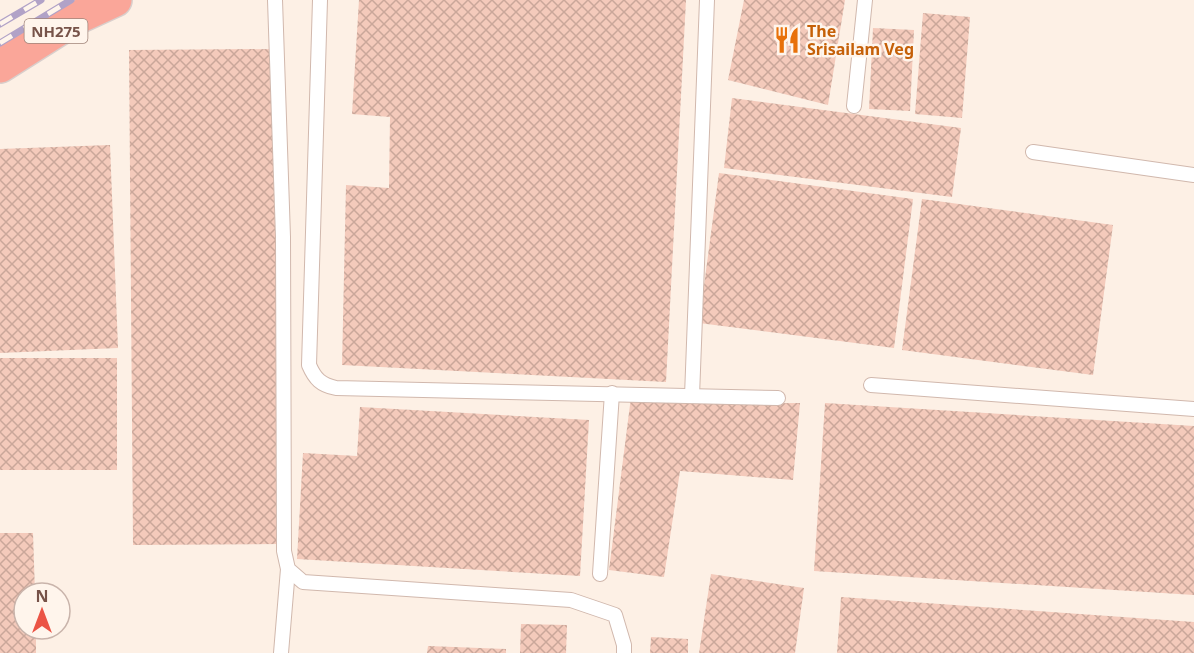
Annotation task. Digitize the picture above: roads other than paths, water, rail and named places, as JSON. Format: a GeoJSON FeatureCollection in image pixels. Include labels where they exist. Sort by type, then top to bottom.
{"type":"FeatureCollection","features":[{"type":"Feature","properties":{"kind":"highway","name":"NH275"},"geometry":{"type":"LineString","coordinates":[[0,66],[76,18],[115,0]]}},
{"type":"Feature","properties":{"kind":"lane"},"geometry":{"type":"LineString","coordinates":[[275,0],[284,237],[284,551],[288,569],[281,653]]}},
{"type":"Feature","properties":{"kind":"lane"},"geometry":{"type":"LineString","coordinates":[[320,0],[309,365],[314,377],[323,385],[336,388],[778,398]]}},
{"type":"Feature","properties":{"kind":"lane"},"geometry":{"type":"LineString","coordinates":[[692,396],[707,0]]}},
{"type":"Feature","properties":{"kind":"lane"},"geometry":{"type":"LineString","coordinates":[[854,106],[865,0]]}},
{"type":"Feature","properties":{"kind":"lane"},"geometry":{"type":"LineString","coordinates":[[1033,152],[1194,175]]}},
{"type":"Feature","properties":{"kind":"lane"},"geometry":{"type":"LineString","coordinates":[[871,385],[1194,409]]}},
{"type":"Feature","properties":{"kind":"lane"},"geometry":{"type":"LineString","coordinates":[[600,574],[612,393]]}},
{"type":"Feature","properties":{"kind":"lane"},"geometry":{"type":"LineString","coordinates":[[288,569],[303,582],[571,600],[615,615],[624,645],[624,653]]}},
{"type":"Feature","properties":{"kind":"railway"},"geometry":{"type":"LineString","coordinates":[[0,24],[41,0]]}},
{"type":"Feature","properties":{"kind":"railway"},"geometry":{"type":"LineString","coordinates":[[0,43],[71,0]]}},
{"type":"Feature","properties":{"kind":"place","name":"The Srisailam Veg"},"geometry":{"type":"Point","coordinates":[787,40]}}]}
